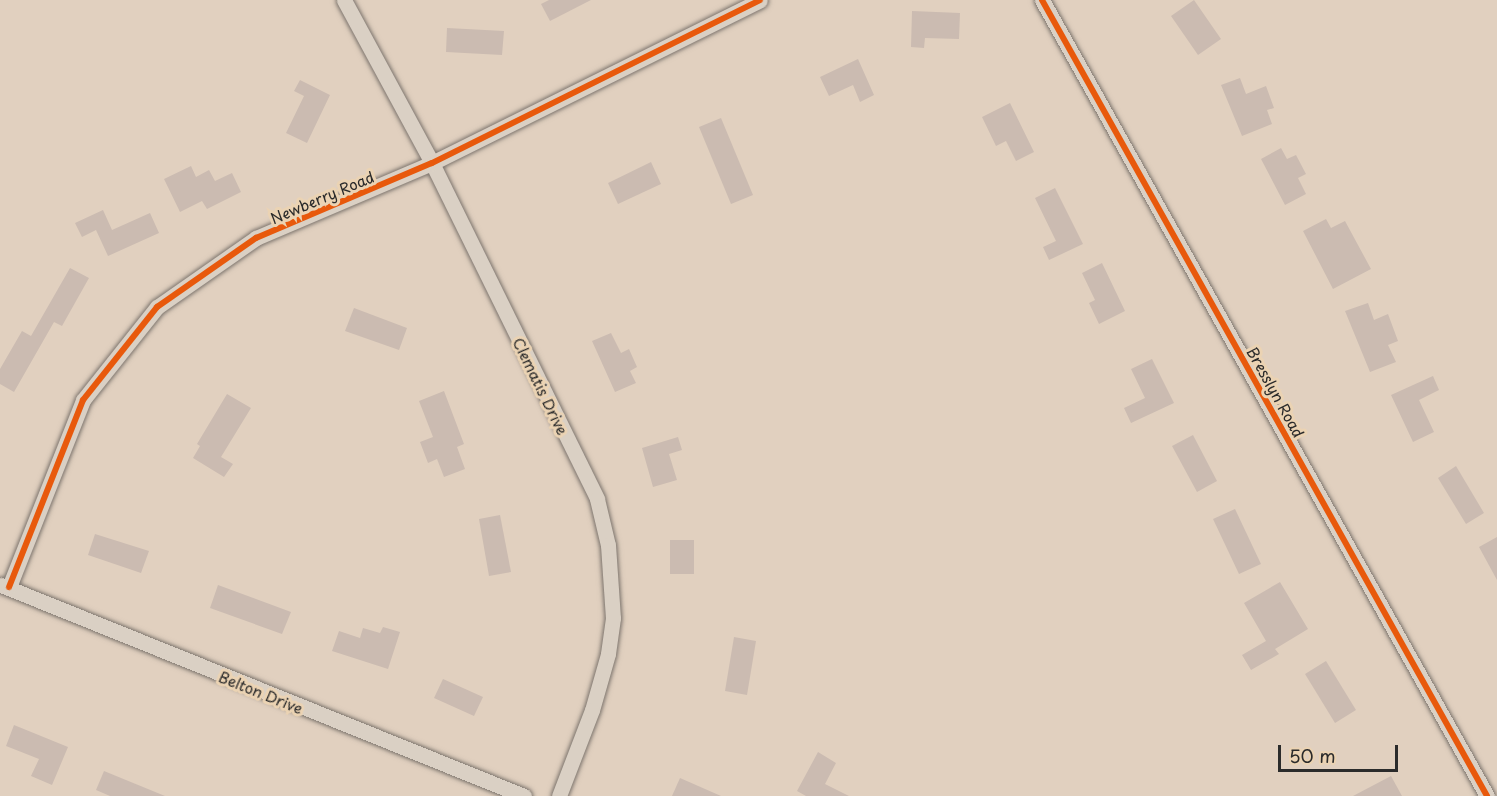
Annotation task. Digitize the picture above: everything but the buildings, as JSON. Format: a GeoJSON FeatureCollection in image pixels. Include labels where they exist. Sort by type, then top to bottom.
{"type":"FeatureCollection","features":[{"type":"Feature","properties":{"kind":"street","name":"Clematis Drive"},"geometry":{"type":"LineString","coordinates":[[344,0],[432,163],[597,500],[608,545],[614,597],[608,654],[592,710],[559,796]]}},
{"type":"Feature","properties":{"kind":"street","name":"Newberry Road"},"geometry":{"type":"LineString","coordinates":[[5,586],[83,400],[157,307],[256,238],[432,163],[760,0]]}},
{"type":"Feature","properties":{"kind":"street","name":"Bresslyn Road"},"geometry":{"type":"LineString","coordinates":[[1042,0],[1487,796]]}},
{"type":"Feature","properties":{"kind":"street","name":"Belton Drive"},"geometry":{"type":"LineString","coordinates":[[5,586],[524,796]]}},
{"type":"Feature","properties":{"kind":"cycle path"},"geometry":{"type":"LineString","coordinates":[[9,587],[83,400],[157,307],[256,238],[432,163],[760,0]]}},
{"type":"Feature","properties":{"kind":"cycle path"},"geometry":{"type":"LineString","coordinates":[[1042,0],[1487,796]]}}]}
